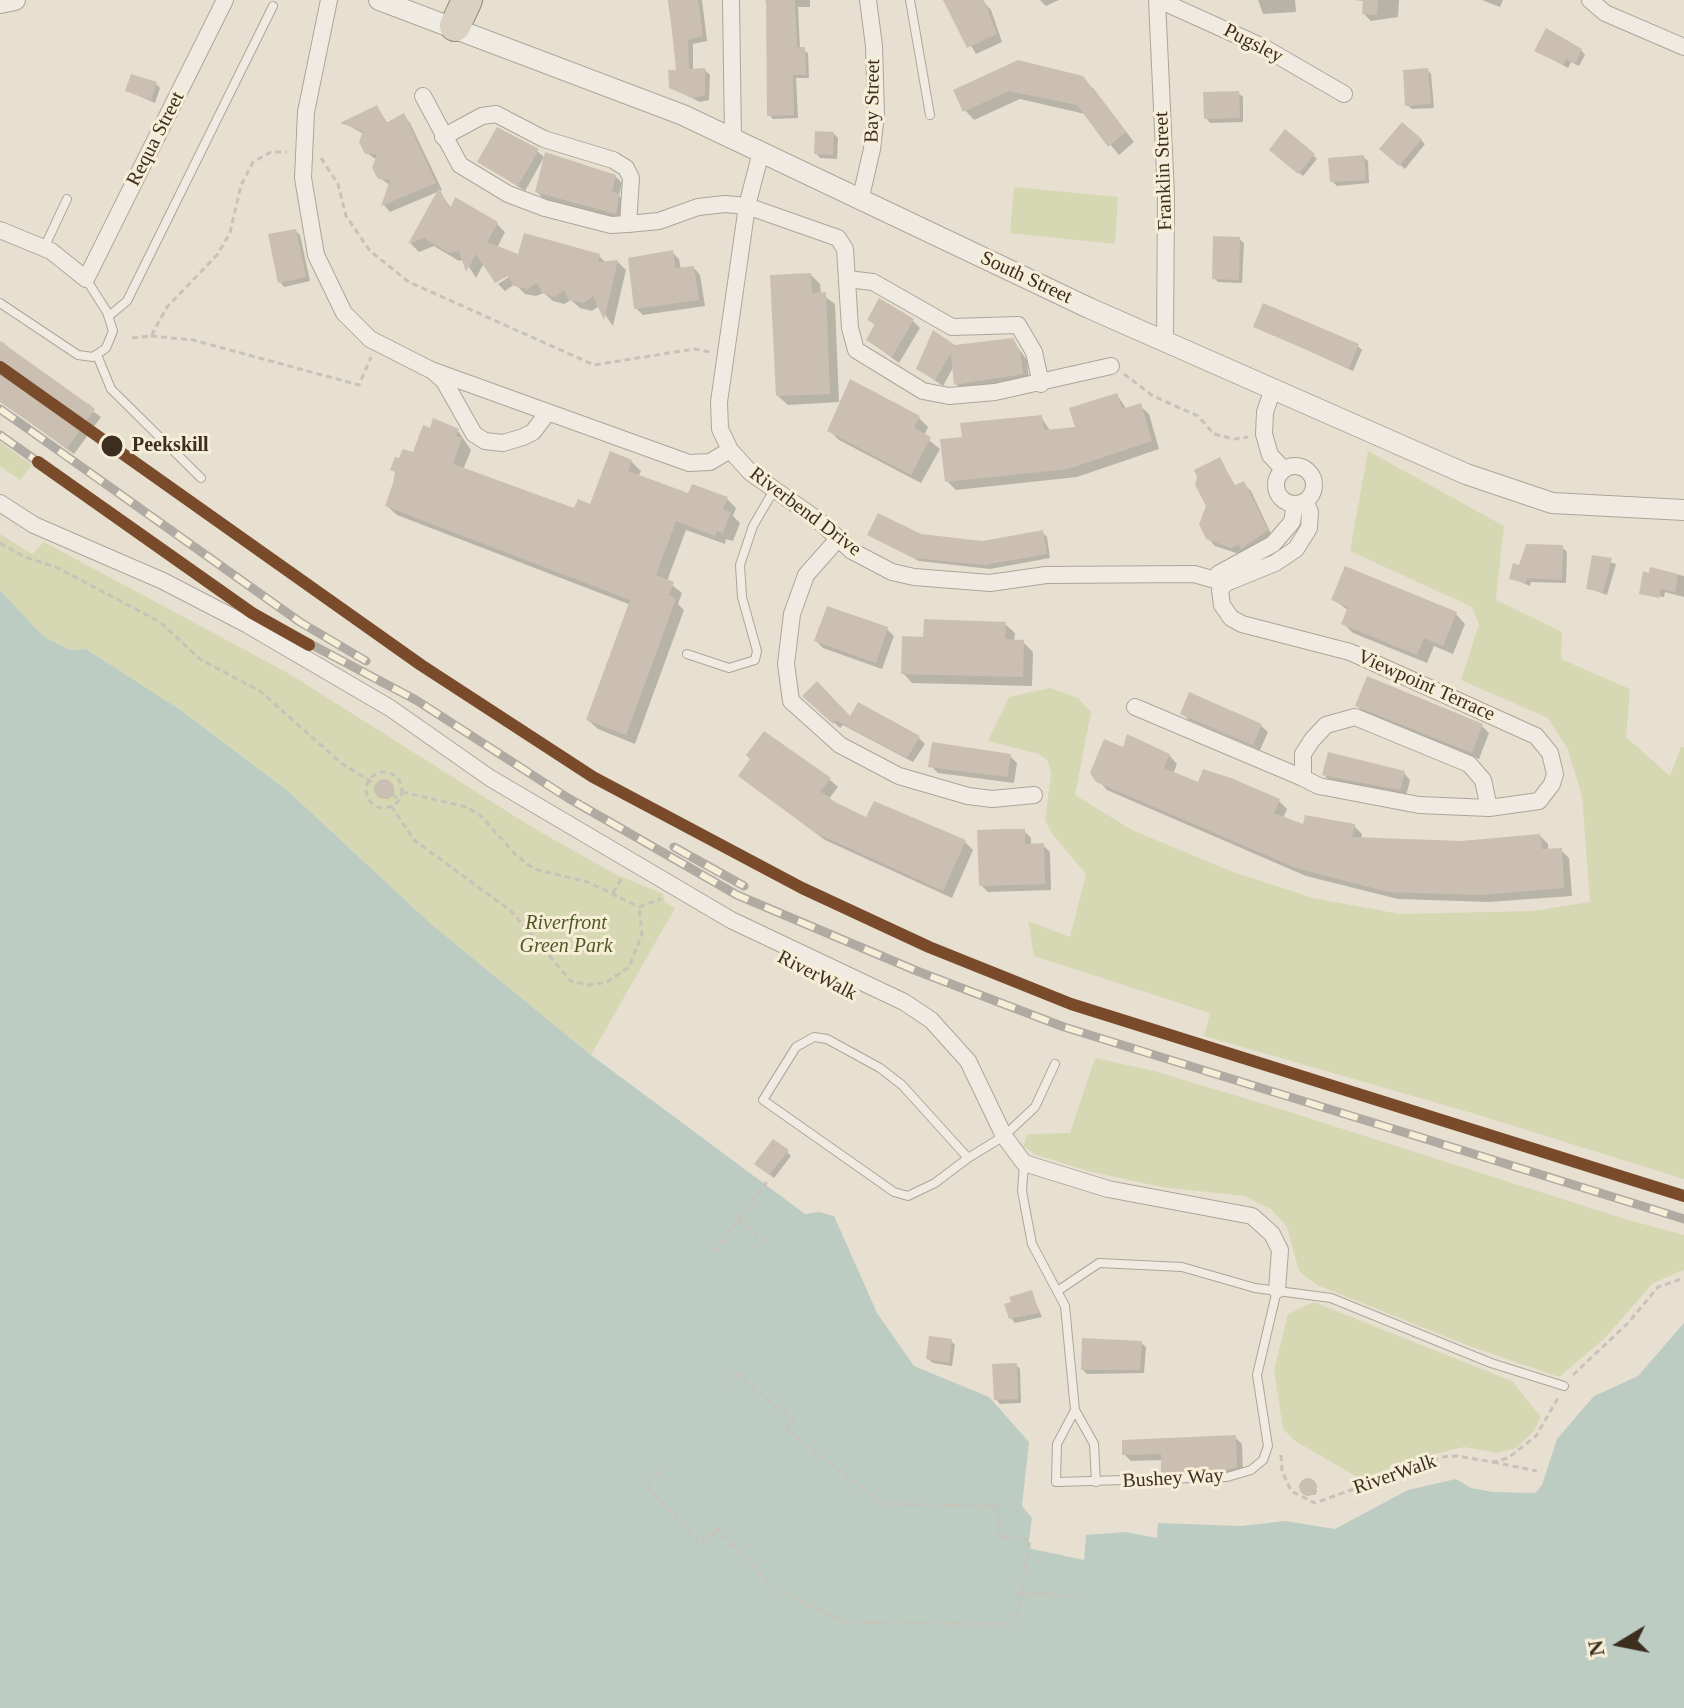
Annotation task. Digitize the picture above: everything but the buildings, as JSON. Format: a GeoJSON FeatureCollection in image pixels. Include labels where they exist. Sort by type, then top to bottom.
{"type":"FeatureCollection","features":[{"type":"Feature","properties":{"kind":"street"},"geometry":{"type":"LineString","coordinates":[[0,3],[15,0]]}},
{"type":"Feature","properties":{"kind":"street","name":"Requa Street"},"geometry":{"type":"LineString","coordinates":[[86,279],[225,0]]}},
{"type":"Feature","properties":{"kind":"street"},"geometry":{"type":"LineString","coordinates":[[329,0],[313,72],[302,153],[306,204],[316,255],[344,313],[377,343],[431,370],[689,463],[710,462],[730,450]]}},
{"type":"Feature","properties":{"kind":"street","name":"South Street"},"geometry":{"type":"LineString","coordinates":[[379,0],[461,13],[1165,342],[1466,474],[1552,503],[1684,510]]}},
{"type":"Feature","properties":{"kind":"street"},"geometry":{"type":"LineString","coordinates":[[731,0],[733,138]]}},
{"type":"Feature","properties":{"kind":"street","name":"Bay Street"},"geometry":{"type":"LineString","coordinates":[[860,201],[876,114],[874,46],[868,0]]}},
{"type":"Feature","properties":{"kind":"street","name":"Pugsley"},"geometry":{"type":"LineString","coordinates":[[1158,0],[1263,47],[1344,94]]}},
{"type":"Feature","properties":{"kind":"street","name":"Franklin Street"},"geometry":{"type":"LineString","coordinates":[[1158,0],[1166,195],[1165,342]]}},
{"type":"Feature","properties":{"kind":"street"},"geometry":{"type":"LineString","coordinates":[[1590,0],[1605,13],[1684,47]]}},
{"type":"Feature","properties":{"kind":"street"},"geometry":{"type":"LineString","coordinates":[[423,96],[460,165],[508,194],[595,221],[628,224],[659,221],[715,204],[747,206],[838,238],[845,249],[850,328],[856,350],[923,391],[949,396],[1041,384],[1111,366]]}},
{"type":"Feature","properties":{"kind":"street"},"geometry":{"type":"LineString","coordinates":[[443,137],[482,116],[496,114],[544,139],[613,160],[626,168],[631,178],[628,224]]}},
{"type":"Feature","properties":{"kind":"street","name":"Riverbend Drive"},"geometry":{"type":"LineString","coordinates":[[761,152],[747,206],[718,418],[730,450],[751,473],[818,520],[837,540],[892,572],[914,577],[990,583],[1046,575],[1194,574],[1220,580]]}},
{"type":"Feature","properties":{"kind":"street"},"geometry":{"type":"LineString","coordinates":[[0,230],[44,248],[86,279]]}},
{"type":"Feature","properties":{"kind":"street"},"geometry":{"type":"LineString","coordinates":[[847,279],[873,282],[952,327],[1018,325],[1034,352],[1041,384]]}},
{"type":"Feature","properties":{"kind":"street"},"geometry":{"type":"LineString","coordinates":[[431,370],[444,381],[474,434],[485,441],[503,443],[523,437],[533,432],[548,412]]}},
{"type":"Feature","properties":{"kind":"street"},"geometry":{"type":"LineString","coordinates":[[1273,389],[1265,412],[1264,434],[1270,455],[1284,470]]}},
{"type":"Feature","properties":{"kind":"street"},"geometry":{"type":"LineString","coordinates":[[1220,580],[1273,544],[1292,522],[1300,502],[1314,490],[1309,472],[1297,466],[1284,470],[1279,476],[1277,491],[1288,502],[1300,502]]}},
{"type":"Feature","properties":{"kind":"street"},"geometry":{"type":"LineString","coordinates":[[0,503],[34,525],[163,581],[248,625],[390,708],[490,778],[731,920],[904,1002],[931,1020],[968,1061],[1004,1136],[1024,1163],[1108,1189],[1252,1216],[1272,1234],[1280,1250],[1277,1290]]}},
{"type":"Feature","properties":{"kind":"street"},"geometry":{"type":"LineString","coordinates":[[837,540],[811,567],[792,614],[786,664],[791,701],[840,745],[899,776],[968,796],[992,799],[1034,795]]}},
{"type":"Feature","properties":{"kind":"street","name":"Viewpoint Terrace"},"geometry":{"type":"LineString","coordinates":[[1135,707],[1319,786],[1419,805],[1489,808],[1532,804],[1547,793],[1552,784],[1554,763],[1536,736],[1350,652],[1242,624],[1231,618],[1222,605],[1220,580]]}},
{"type":"Feature","properties":{"kind":"street"},"geometry":{"type":"LineString","coordinates":[[1303,778],[1303,754],[1312,740],[1326,725],[1355,717],[1469,764],[1483,780],[1489,808]]}},
{"type":"Feature","properties":{"kind":"lane"},"geometry":{"type":"LineString","coordinates":[[910,0],[930,115]]}},
{"type":"Feature","properties":{"kind":"lane"},"geometry":{"type":"LineString","coordinates":[[109,316],[127,301],[273,6]]}},
{"type":"Feature","properties":{"kind":"lane"},"geometry":{"type":"LineString","coordinates":[[44,248],[67,199]]}},
{"type":"Feature","properties":{"kind":"lane"},"geometry":{"type":"LineString","coordinates":[[86,279],[109,316],[112,337],[97,355]]}},
{"type":"Feature","properties":{"kind":"lane"},"geometry":{"type":"LineString","coordinates":[[0,303],[78,355],[97,355]]}},
{"type":"Feature","properties":{"kind":"lane"},"geometry":{"type":"LineString","coordinates":[[97,355],[111,389],[201,478]]}},
{"type":"Feature","properties":{"kind":"lane"},"geometry":{"type":"LineString","coordinates":[[687,654],[729,668],[755,660],[757,651],[742,597],[740,565],[753,526],[774,489]]}},
{"type":"Feature","properties":{"kind":"lane"},"geometry":{"type":"LineString","coordinates":[[968,1158],[902,1085],[880,1068],[827,1039],[814,1037],[796,1047],[763,1100],[894,1192],[908,1196],[935,1183],[1004,1136],[1035,1107],[1055,1064]]}},
{"type":"Feature","properties":{"kind":"lane","name":"Bushey Way"},"geometry":{"type":"LineString","coordinates":[[1024,1163],[1022,1191],[1032,1244],[1059,1290],[1069,1334],[1075,1410],[1094,1444],[1096,1482]]}},
{"type":"Feature","properties":{"kind":"lane"},"geometry":{"type":"LineString","coordinates":[[1059,1290],[1099,1263],[1182,1267],[1277,1290],[1331,1298],[1491,1363],[1564,1386]]}},
{"type":"Feature","properties":{"kind":"lane","name":"Bushey Way"},"geometry":{"type":"LineString","coordinates":[[1075,1410],[1057,1444],[1056,1482],[1227,1477],[1251,1470],[1263,1460],[1268,1446],[1257,1375],[1260,1349],[1277,1290]]}},
{"type":"Feature","properties":{"kind":"path"},"geometry":{"type":"LineString","coordinates":[[151,336],[167,307],[225,245],[247,169],[258,158],[271,152],[315,154],[330,166],[346,216],[370,251],[409,282],[594,365],[694,349],[725,354]]}},
{"type":"Feature","properties":{"kind":"path"},"geometry":{"type":"LineString","coordinates":[[132,338],[151,336],[193,340],[359,385],[377,343]]}},
{"type":"Feature","properties":{"kind":"path"},"geometry":{"type":"LineString","coordinates":[[1,348],[6,341]]}},
{"type":"Feature","properties":{"kind":"path"},"geometry":{"type":"LineString","coordinates":[[1111,366],[1153,396],[1198,416],[1214,434],[1234,439],[1264,434]]}},
{"type":"Feature","properties":{"kind":"path"},"geometry":{"type":"LineString","coordinates":[[86,409],[91,401]]}},
{"type":"Feature","properties":{"kind":"path"},"geometry":{"type":"LineString","coordinates":[[0,543],[25,557],[58,568],[160,622],[201,660],[260,691],[325,750],[399,799]]}},
{"type":"Feature","properties":{"kind":"path"},"geometry":{"type":"LineString","coordinates":[[380,772],[387,772],[399,779],[402,792],[399,799],[384,808],[370,801],[367,795],[369,780],[380,772]]}},
{"type":"Feature","properties":{"kind":"path"},"geometry":{"type":"LineString","coordinates":[[402,792],[467,807],[482,817],[515,854],[534,869],[588,882],[639,907],[664,899]]}},
{"type":"Feature","properties":{"kind":"path"},"geometry":{"type":"LineString","coordinates":[[391,806],[414,840],[511,911],[571,981],[589,985],[607,982],[629,967],[642,934],[639,907]]}},
{"type":"Feature","properties":{"kind":"path"},"geometry":{"type":"LineString","coordinates":[[715,1251],[769,1179]]}},
{"type":"Feature","properties":{"kind":"path"},"geometry":{"type":"LineString","coordinates":[[737,1221],[768,1243]]}},
{"type":"Feature","properties":{"kind":"path"},"geometry":{"type":"LineString","coordinates":[[1493,1462],[1508,1458],[1527,1446],[1545,1422],[1564,1386],[1666,1283],[1684,1278]]}},
{"type":"Feature","properties":{"kind":"path"},"geometry":{"type":"LineString","coordinates":[[659,1470],[647,1486],[701,1544],[717,1529],[773,1588],[845,1622],[1016,1624],[1030,1540],[998,1536],[999,1506],[882,1504],[786,1429],[794,1420],[734,1372],[722,1388]]}},
{"type":"Feature","properties":{"kind":"path","name":"RiverWalk"},"geometry":{"type":"LineString","coordinates":[[1280,1451],[1282,1471],[1291,1491],[1315,1503],[1442,1457],[1465,1456],[1537,1471]]}},
{"type":"Feature","properties":{"kind":"path"},"geometry":{"type":"LineString","coordinates":[[1021,1593],[1074,1596]]}},
{"type":"Feature","properties":{"kind":"green space"},"geometry":{"type":"Polygon","coordinates":[[[1014,187],[1118,197],[1115,244],[1010,233],[1014,187]]]}},
{"type":"Feature","properties":{"kind":"green space"},"geometry":{"type":"Polygon","coordinates":[[[0,442],[32,465],[20,480],[0,466],[0,442]]]}},
{"type":"Feature","properties":{"kind":"green space"},"geometry":{"type":"Polygon","coordinates":[[[1368,451],[1504,526],[1496,600],[1562,632],[1561,659],[1630,689],[1626,737],[1670,776],[1681,747],[1684,747],[1684,1179],[1472,1113],[1204,1036],[1210,1013],[1034,956],[1028,921],[1070,937],[1086,874],[1052,834],[1045,820],[1051,774],[1048,761],[1039,754],[988,741],[1009,697],[1050,688],[1078,698],[1091,712],[1075,795],[1132,830],[1233,872],[1313,898],[1400,914],[1532,911],[1590,902],[1582,796],[1568,750],[1548,718],[1461,680],[1479,624],[1472,607],[1350,551],[1368,451]]]}},
{"type":"Feature","properties":{"kind":"green space","name":"Riverfront Green Park"},"geometry":{"type":"Polygon","coordinates":[[[0,534],[32,554],[44,542],[288,673],[535,829],[615,874],[663,894],[665,902],[675,908],[591,1055],[431,924],[289,792],[182,711],[86,649],[72,650],[43,636],[0,590],[0,534]]]}},
{"type":"Feature","properties":{"kind":"green space"},"geometry":{"type":"Polygon","coordinates":[[[1095,1058],[1154,1071],[1684,1235],[1684,1270],[1653,1283],[1606,1337],[1559,1377],[1464,1344],[1317,1285],[1299,1271],[1287,1227],[1271,1209],[1244,1196],[1162,1187],[1092,1172],[1036,1155],[1023,1146],[1028,1134],[1070,1133],[1095,1058]]]}},
{"type":"Feature","properties":{"kind":"green space"},"geometry":{"type":"Polygon","coordinates":[[[1314,1302],[1512,1381],[1541,1417],[1533,1432],[1516,1448],[1498,1453],[1464,1447],[1417,1458],[1361,1479],[1295,1441],[1283,1429],[1274,1370],[1288,1314],[1314,1302]]]}},
{"type":"Feature","properties":{"kind":"shaded area"},"geometry":{"type":"Polygon","coordinates":[[[0,590],[43,636],[71,650],[86,649],[182,711],[289,792],[431,924],[591,1055],[805,1214],[819,1212],[834,1216],[877,1313],[914,1366],[989,1397],[1029,1442],[1022,1506],[1032,1518],[1028,1548],[1084,1560],[1086,1535],[1126,1532],[1157,1538],[1158,1523],[1241,1526],[1285,1521],[1335,1529],[1408,1490],[1456,1479],[1471,1488],[1493,1492],[1535,1493],[1542,1485],[1557,1439],[1594,1396],[1638,1376],[1684,1323],[1684,1708],[0,1708],[0,590]]]}},
{"type":"Feature","properties":{"kind":"railway"},"geometry":{"type":"LineString","coordinates":[[0,409],[300,622],[366,661]]}},
{"type":"Feature","properties":{"kind":"railway"},"geometry":{"type":"LineString","coordinates":[[0,435],[252,613],[416,700],[568,798],[737,895],[917,971],[1064,1027],[1684,1219]]}},
{"type":"Feature","properties":{"kind":"railway"},"geometry":{"type":"LineString","coordinates":[[674,847],[744,886]]}},
{"type":"Feature","properties":{"kind":"transit line"},"geometry":{"type":"LineString","coordinates":[[0,367],[421,665],[593,777],[802,888],[929,947],[1071,1004],[1684,1196]]}},
{"type":"Feature","properties":{"kind":"transit line"},"geometry":{"type":"LineString","coordinates":[[38,462],[252,613],[309,645]]}},
{"type":"Feature","properties":{"kind":"place","name":"Peekskill"},"geometry":{"type":"Point","coordinates":[112,446]}}]}
